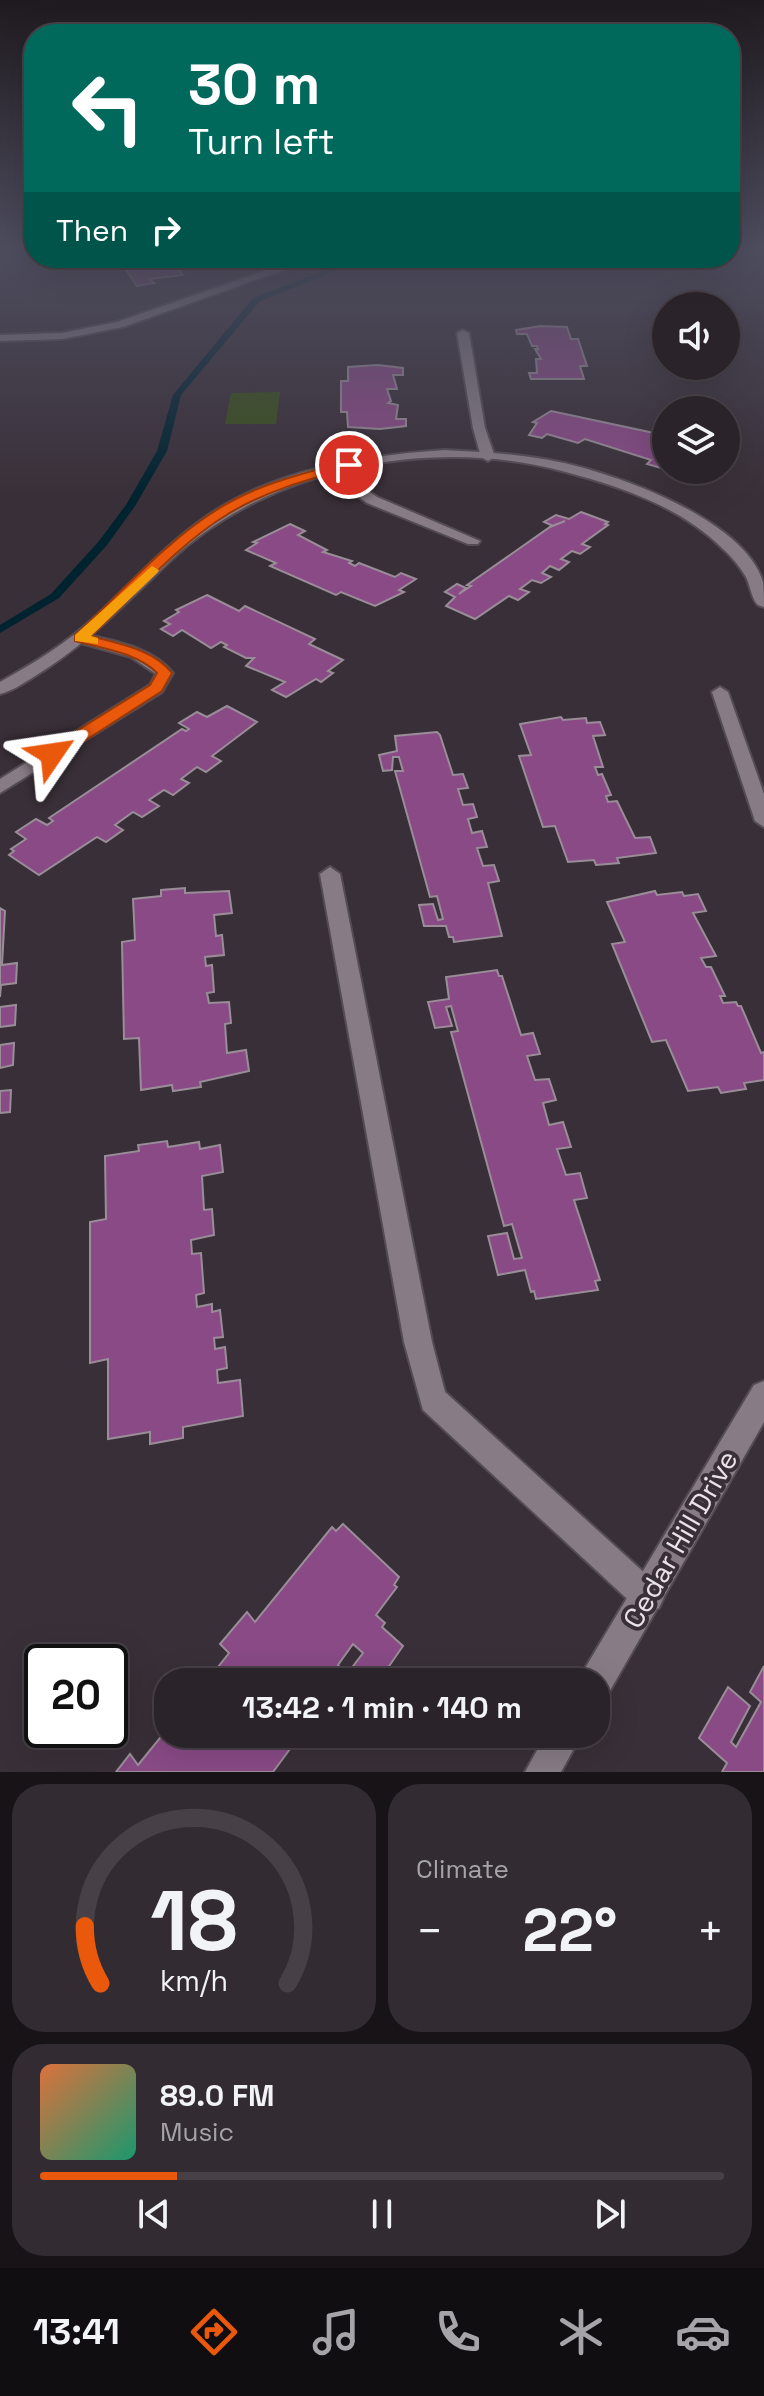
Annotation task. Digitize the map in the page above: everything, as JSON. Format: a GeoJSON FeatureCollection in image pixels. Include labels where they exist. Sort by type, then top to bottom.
{"type":"FeatureCollection","features":[{"type":"Feature","properties":{"kind":"street"},"geometry":{"type":"LineString","coordinates":[[0,338],[79,333]]}},
{"type":"Feature","properties":{"kind":"street"},"geometry":{"type":"LineString","coordinates":[[463,333],[479,428],[488,457]]}},
{"type":"Feature","properties":{"kind":"street"},"geometry":{"type":"LineString","coordinates":[[0,689],[80,638],[190,536],[223,511],[270,488],[328,469],[415,456],[488,457],[567,468],[609,479],[677,509],[725,544],[748,569],[764,602]]}},
{"type":"Feature","properties":{"kind":"street"},"geometry":{"type":"LineString","coordinates":[[328,469],[372,500],[473,541]]}},
{"type":"Feature","properties":{"kind":"street"},"geometry":{"type":"LineString","coordinates":[[0,787],[156,688],[165,673],[155,662],[80,638]]}},
{"type":"Feature","properties":{"kind":"street"},"geometry":{"type":"LineString","coordinates":[[720,692],[764,821]]}},
{"type":"Feature","properties":{"kind":"street"},"geometry":{"type":"LineString","coordinates":[[330,874],[418,1342],[433,1400],[648,1597]]}},
{"type":"Feature","properties":{"kind":"street","name":"Cedar Hill Drive"},"geometry":{"type":"LineString","coordinates":[[605,1668],[764,1395]]}},
{"type":"Feature","properties":{"kind":"street"},"geometry":{"type":"LineString","coordinates":[[542,1772],[557,1748]]}},
{"type":"Feature","properties":{"kind":"green space"},"geometry":{"type":"Polygon","coordinates":[[[280,392],[276,424],[225,424],[231,393],[280,392]]]}},
{"type":"Feature","properties":{"kind":"building"},"geometry":{"type":"Polygon","coordinates":[[[569,333],[571,339],[578,339],[587,366],[580,366],[584,379],[531,379],[529,373],[537,373],[536,359],[541,359],[535,349],[538,349],[532,346],[527,334],[517,334],[569,333]]]}},
{"type":"Feature","properties":{"kind":"building"},"geometry":{"type":"Polygon","coordinates":[[[378,365],[403,368],[403,375],[393,375],[397,389],[387,389],[391,401],[388,403],[398,405],[396,419],[406,419],[406,426],[380,429],[348,427],[347,412],[341,412],[341,381],[348,381],[348,367],[378,365]]]}},
{"type":"Feature","properties":{"kind":"building"},"geometry":{"type":"Polygon","coordinates":[[[551,411],[652,433],[652,465],[647,464],[651,460],[585,439],[578,443],[547,434],[542,438],[529,435],[537,423],[533,422],[551,411]]]}},
{"type":"Feature","properties":{"kind":"building"},"geometry":{"type":"Polygon","coordinates":[[[581,512],[608,522],[582,544],[590,547],[580,554],[572,551],[561,559],[569,562],[559,570],[550,566],[542,573],[551,577],[541,583],[532,580],[520,589],[529,592],[518,600],[509,596],[475,619],[446,606],[455,597],[445,592],[457,584],[466,588],[459,594],[471,586],[467,585],[553,526],[544,522],[556,515],[569,519],[581,512]]]}},
{"type":"Feature","properties":{"kind":"building"},"geometry":{"type":"Polygon","coordinates":[[[290,524],[305,531],[298,535],[327,550],[323,552],[352,561],[349,563],[355,566],[359,563],[395,577],[401,573],[416,579],[399,590],[404,592],[375,606],[341,592],[336,595],[270,566],[276,563],[246,550],[257,543],[253,542],[290,524]]]}},
{"type":"Feature","properties":{"kind":"building"},"geometry":{"type":"Polygon","coordinates":[[[207,595],[239,611],[245,606],[315,639],[309,644],[343,660],[328,671],[333,673],[321,682],[316,679],[286,697],[272,690],[285,682],[246,666],[254,658],[246,658],[224,647],[227,645],[221,642],[211,648],[182,630],[173,636],[161,629],[170,624],[164,621],[179,612],[176,610],[207,595]]]}},
{"type":"Feature","properties":{"kind":"building"},"geometry":{"type":"Polygon","coordinates":[[[227,706],[257,722],[212,756],[221,761],[206,772],[197,767],[181,779],[189,783],[173,795],[164,790],[149,800],[159,806],[142,817],[133,812],[115,825],[123,830],[106,842],[97,837],[39,875],[9,855],[14,851],[11,849],[26,839],[16,832],[36,819],[47,825],[53,821],[49,818],[182,729],[189,729],[179,723],[197,712],[207,717],[227,706]]]}},
{"type":"Feature","properties":{"kind":"building"},"geometry":{"type":"Polygon","coordinates":[[[561,717],[563,720],[586,718],[587,723],[600,722],[605,735],[593,736],[603,767],[595,767],[598,775],[602,774],[611,795],[606,796],[608,802],[617,801],[635,838],[650,837],[656,853],[617,858],[619,863],[596,865],[594,860],[568,862],[555,826],[543,827],[519,756],[531,755],[520,724],[561,717]]]}},
{"type":"Feature","properties":{"kind":"building"},"geometry":{"type":"Polygon","coordinates":[[[437,732],[453,775],[463,774],[468,788],[458,789],[463,805],[473,804],[477,817],[468,819],[472,833],[482,831],[487,847],[477,848],[483,866],[494,865],[499,881],[488,883],[502,936],[454,942],[446,926],[424,926],[419,905],[433,904],[438,920],[443,919],[437,896],[430,897],[395,771],[403,771],[399,757],[393,757],[392,770],[383,771],[379,755],[397,751],[395,736],[437,732]]]}},
{"type":"Feature","properties":{"kind":"building"},"geometry":{"type":"Polygon","coordinates":[[[185,888],[185,893],[229,891],[232,913],[214,915],[216,936],[222,935],[224,955],[205,957],[206,966],[212,965],[214,992],[207,993],[209,1003],[229,1002],[231,1023],[225,1024],[227,1053],[246,1050],[249,1071],[200,1082],[201,1087],[173,1091],[172,1085],[141,1090],[139,1038],[124,1039],[122,942],[135,940],[133,899],[161,896],[161,890],[185,888]]]}},
{"type":"Feature","properties":{"kind":"building"},"geometry":{"type":"Polygon","coordinates":[[[655,891],[657,895],[698,894],[706,911],[693,913],[716,956],[701,958],[706,967],[711,967],[725,996],[720,996],[723,1003],[736,1002],[741,1006],[761,1053],[764,1052],[764,1080],[744,1083],[746,1089],[721,1093],[718,1087],[688,1091],[666,1040],[652,1042],[612,944],[625,942],[607,902],[655,891]]]}},
{"type":"Feature","properties":{"kind":"building"},"geometry":{"type":"Polygon","coordinates":[[[0,908],[5,911],[2,965],[17,963],[16,983],[1,985],[0,997],[0,908]]]}},
{"type":"Feature","properties":{"kind":"building"},"geometry":{"type":"Polygon","coordinates":[[[497,970],[502,976],[521,1035],[533,1033],[540,1054],[527,1056],[535,1080],[549,1079],[556,1100],[543,1103],[549,1125],[563,1122],[571,1147],[557,1149],[566,1175],[580,1173],[587,1198],[574,1200],[600,1280],[595,1281],[598,1290],[536,1299],[525,1270],[498,1275],[488,1236],[507,1233],[514,1259],[522,1258],[512,1224],[504,1226],[451,1032],[458,1031],[451,1006],[446,1007],[452,1026],[435,1028],[428,1002],[449,999],[446,977],[497,970]]]}},
{"type":"Feature","properties":{"kind":"building"},"geometry":{"type":"Polygon","coordinates":[[[16,1005],[15,1025],[0,1027],[0,1007],[16,1005]]]}},
{"type":"Feature","properties":{"kind":"building"},"geometry":{"type":"Polygon","coordinates":[[[14,1043],[13,1065],[0,1068],[0,1045],[14,1043]]]}},
{"type":"Feature","properties":{"kind":"building"},"geometry":{"type":"Polygon","coordinates":[[[11,1090],[10,1112],[0,1113],[0,1091],[11,1090]]]}},
{"type":"Feature","properties":{"kind":"building"},"geometry":{"type":"Polygon","coordinates":[[[167,1141],[168,1147],[199,1142],[200,1149],[220,1145],[223,1172],[202,1176],[204,1210],[212,1209],[214,1235],[191,1240],[192,1254],[201,1253],[204,1293],[196,1295],[197,1307],[212,1304],[212,1312],[220,1310],[223,1337],[214,1338],[215,1349],[225,1347],[227,1368],[217,1370],[218,1383],[240,1380],[243,1416],[183,1427],[183,1438],[150,1444],[150,1432],[108,1439],[108,1359],[90,1363],[90,1222],[106,1219],[105,1156],[139,1151],[138,1145],[167,1141]]]}},
{"type":"Feature","properties":{"kind":"building"},"geometry":{"type":"Polygon","coordinates":[[[343,1524],[399,1577],[394,1585],[397,1587],[376,1615],[385,1623],[382,1627],[403,1646],[388,1668],[352,1668],[363,1653],[353,1644],[338,1665],[341,1668],[217,1668],[229,1653],[220,1644],[247,1612],[255,1622],[332,1527],[336,1531],[343,1524]]]}},
{"type":"Feature","properties":{"kind":"building"},"geometry":{"type":"Polygon","coordinates":[[[764,1666],[764,1772],[722,1772],[727,1763],[699,1738],[728,1687],[750,1706],[731,1742],[736,1747],[761,1702],[750,1692],[764,1666]]]}},
{"type":"Feature","properties":{"kind":"building"},"geometry":{"type":"Polygon","coordinates":[[[154,1745],[154,1748],[291,1748],[273,1772],[116,1772],[130,1754],[138,1765],[154,1745]]]}},
{"type":"Feature","properties":{"kind":"waterway"},"geometry":{"type":"LineString","coordinates":[[0,630],[55,596],[103,543],[130,506],[162,451],[177,395],[229,333]]}},
{"type":"Feature","properties":{"kind":"slow traffic"},"geometry":{"type":"LineString","coordinates":[[93,641],[80,638],[152,570]]}},
{"type":"Feature","properties":{"kind":"route"},"geometry":{"type":"LineString","coordinates":[[52,754],[156,688],[165,673],[155,662],[80,638],[190,536],[223,511],[282,483],[349,465]]}}]}
